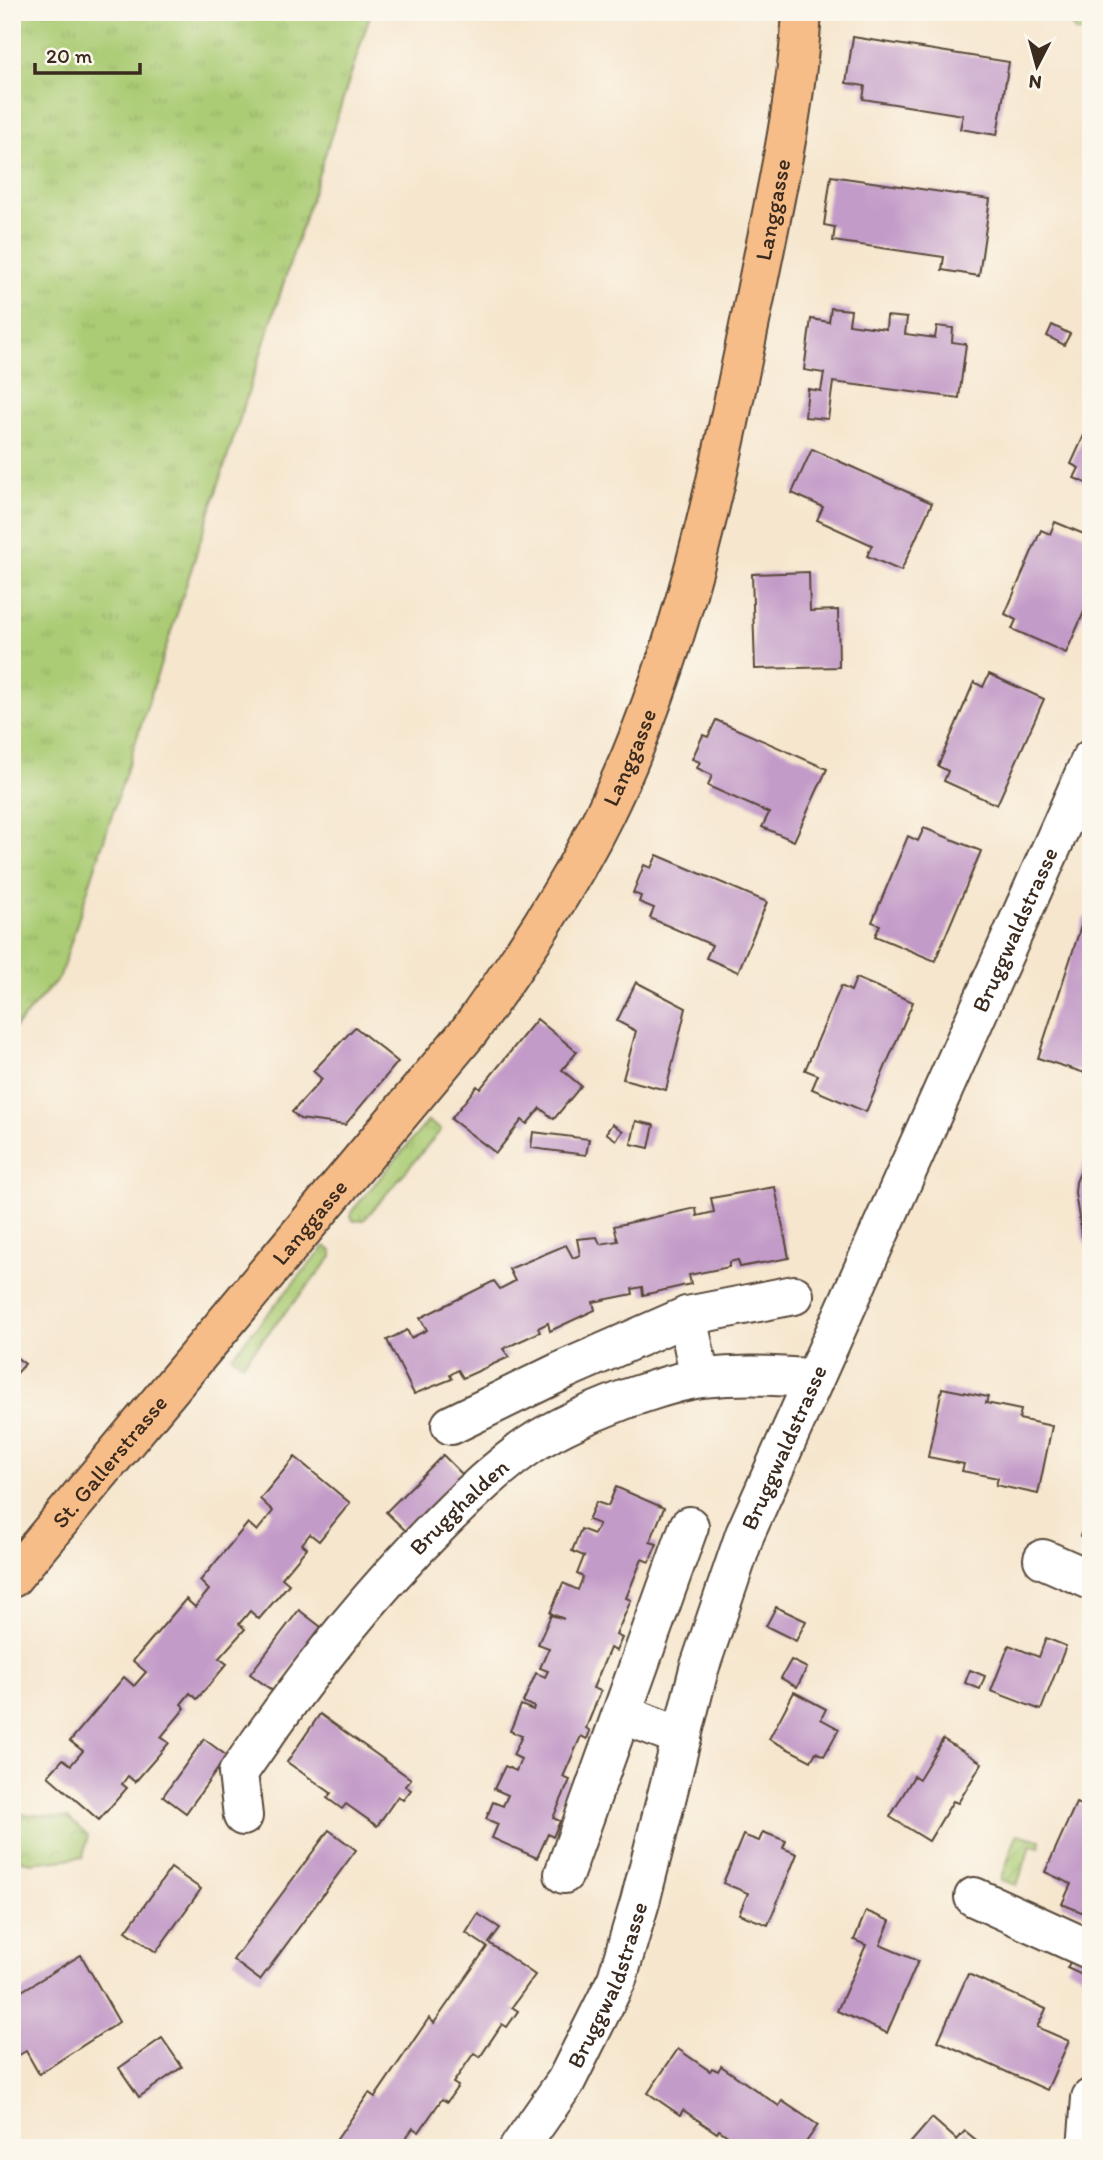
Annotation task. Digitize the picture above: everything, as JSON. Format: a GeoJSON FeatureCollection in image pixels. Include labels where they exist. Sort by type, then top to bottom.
{"type":"FeatureCollection","features":[{"type":"Feature","properties":{"kind":"main road","name":"Langgasse"},"geometry":{"type":"LineString","coordinates":[[182,1376],[470,1030],[524,955],[568,883],[606,812],[643,727],[663,670],[707,515],[781,164],[794,93],[802,12]]}},
{"type":"Feature","properties":{"kind":"main road","name":"St. Gallerstrasse"},"geometry":{"type":"LineString","coordinates":[[12,1578],[182,1376]]}},
{"type":"Feature","properties":{"kind":"street","name":"Bruggwaldstrasse"},"geometry":{"type":"LineString","coordinates":[[519,2148],[566,2081],[617,1979],[722,1597],[745,1534],[1091,759]]}},
{"type":"Feature","properties":{"kind":"street"},"geometry":{"type":"LineString","coordinates":[[451,1425],[566,1369],[687,1316],[794,1295]]}},
{"type":"Feature","properties":{"kind":"street"},"geometry":{"type":"LineString","coordinates":[[687,1316],[701,1378]]}},
{"type":"Feature","properties":{"kind":"street","name":"Brugghalden"},"geometry":{"type":"LineString","coordinates":[[243,1816],[238,1773],[293,1694],[347,1626],[414,1549],[485,1480],[531,1445],[586,1414],[646,1392],[701,1378],[751,1375],[814,1379]]}},
{"type":"Feature","properties":{"kind":"street"},"geometry":{"type":"LineString","coordinates":[[564,1874],[689,1525]]}},
{"type":"Feature","properties":{"kind":"street"},"geometry":{"type":"LineString","coordinates":[[1043,1559],[1091,1580]]}},
{"type":"Feature","properties":{"kind":"street"},"geometry":{"type":"LineString","coordinates":[[622,1714],[682,1737]]}},
{"type":"Feature","properties":{"kind":"street"},"geometry":{"type":"LineString","coordinates":[[974,1897],[1091,1950]]}},
{"type":"Feature","properties":{"kind":"street"},"geometry":{"type":"LineString","coordinates":[[1087,2148],[1091,2098]]}},
{"type":"Feature","properties":{"kind":"green space"},"geometry":{"type":"Polygon","coordinates":[[[12,12],[371,12],[60,976],[12,1031],[12,12]]]}},
{"type":"Feature","properties":{"kind":"green space"},"geometry":{"type":"Polygon","coordinates":[[[1064,12],[1091,12],[1091,34],[1076,31],[1064,12]]]}},
{"type":"Feature","properties":{"kind":"green space"},"geometry":{"type":"Polygon","coordinates":[[[428,1121],[441,1130],[364,1220],[354,1221],[351,1217],[352,1211],[428,1121]]]}},
{"type":"Feature","properties":{"kind":"green space"},"geometry":{"type":"Polygon","coordinates":[[[325,1246],[332,1251],[332,1257],[242,1364],[232,1356],[325,1246]]]}},
{"type":"Feature","properties":{"kind":"green space"},"geometry":{"type":"Polygon","coordinates":[[[12,1813],[68,1818],[88,1836],[83,1857],[31,1863],[12,1856],[12,1813]]]}},
{"type":"Feature","properties":{"kind":"green space"},"geometry":{"type":"Polygon","coordinates":[[[1017,1834],[1041,1840],[1040,1847],[1031,1845],[1017,1885],[1001,1880],[1017,1834]]]}},
{"type":"Feature","properties":{"kind":"building"},"geometry":{"type":"Polygon","coordinates":[[[853,37],[1009,62],[997,135],[960,129],[963,115],[863,99],[865,86],[846,83],[853,37]]]}},
{"type":"Feature","properties":{"kind":"building"},"geometry":{"type":"Polygon","coordinates":[[[831,176],[990,199],[979,276],[942,270],[944,257],[833,241],[835,227],[824,225],[831,176]]]}},
{"type":"Feature","properties":{"kind":"building"},"geometry":{"type":"Polygon","coordinates":[[[831,308],[851,310],[849,324],[886,329],[887,316],[907,318],[905,334],[935,338],[937,326],[953,328],[952,342],[966,344],[959,398],[833,382],[828,419],[805,417],[808,389],[821,391],[824,373],[804,370],[811,319],[829,322],[831,308]]]}},
{"type":"Feature","properties":{"kind":"building"},"geometry":{"type":"Polygon","coordinates":[[[1052,325],[1070,334],[1064,345],[1047,336],[1052,325]]]}},
{"type":"Feature","properties":{"kind":"building"},"geometry":{"type":"Polygon","coordinates":[[[1091,420],[1091,485],[1074,478],[1079,468],[1071,464],[1091,420]]]}},
{"type":"Feature","properties":{"kind":"building"},"geometry":{"type":"Polygon","coordinates":[[[812,449],[932,503],[901,571],[867,556],[872,545],[817,520],[823,507],[792,493],[812,449]]]}},
{"type":"Feature","properties":{"kind":"building"},"geometry":{"type":"Polygon","coordinates":[[[1055,522],[1091,537],[1091,596],[1066,653],[1012,629],[1016,620],[1005,614],[1041,530],[1050,534],[1055,522]]]}},
{"type":"Feature","properties":{"kind":"building"},"geometry":{"type":"Polygon","coordinates":[[[809,572],[810,611],[838,610],[839,667],[755,669],[752,574],[809,572]]]}},
{"type":"Feature","properties":{"kind":"building"},"geometry":{"type":"Polygon","coordinates":[[[989,674],[1044,699],[997,805],[944,781],[948,771],[938,766],[974,682],[983,687],[989,674]]]}},
{"type":"Feature","properties":{"kind":"building"},"geometry":{"type":"Polygon","coordinates":[[[716,720],[827,769],[794,841],[762,827],[769,813],[708,786],[712,775],[697,768],[700,762],[692,759],[703,735],[708,737],[716,720]]]}},
{"type":"Feature","properties":{"kind":"building"},"geometry":{"type":"Polygon","coordinates":[[[924,828],[981,851],[935,961],[875,936],[880,925],[872,922],[908,836],[918,841],[924,828]]]}},
{"type":"Feature","properties":{"kind":"building"},"geometry":{"type":"Polygon","coordinates":[[[657,855],[767,902],[738,972],[706,958],[712,945],[650,918],[654,908],[639,902],[641,896],[633,893],[644,865],[651,868],[657,855]]]}},
{"type":"Feature","properties":{"kind":"building"},"geometry":{"type":"Polygon","coordinates":[[[1084,917],[1091,919],[1091,1075],[1038,1058],[1084,917]]]}},
{"type":"Feature","properties":{"kind":"building"},"geometry":{"type":"Polygon","coordinates":[[[856,978],[913,1002],[866,1112],[812,1089],[818,1075],[805,1070],[841,986],[851,991],[856,978]]]}},
{"type":"Feature","properties":{"kind":"building"},"geometry":{"type":"Polygon","coordinates":[[[636,982],[686,1008],[666,1090],[623,1079],[636,1031],[617,1021],[636,982]]]}},
{"type":"Feature","properties":{"kind":"building"},"geometry":{"type":"Polygon","coordinates":[[[537,1019],[577,1052],[562,1070],[581,1086],[554,1119],[540,1108],[527,1124],[522,1120],[496,1153],[451,1119],[477,1086],[480,1089],[537,1019]]]}},
{"type":"Feature","properties":{"kind":"building"},"geometry":{"type":"Polygon","coordinates":[[[355,1027],[398,1062],[345,1125],[300,1119],[292,1112],[322,1079],[313,1071],[355,1027]]]}},
{"type":"Feature","properties":{"kind":"building"},"geometry":{"type":"Polygon","coordinates":[[[636,1121],[654,1125],[649,1148],[631,1144],[636,1121]]]}},
{"type":"Feature","properties":{"kind":"building"},"geometry":{"type":"Polygon","coordinates":[[[612,1124],[623,1131],[616,1140],[606,1133],[612,1124]]]}},
{"type":"Feature","properties":{"kind":"building"},"geometry":{"type":"Polygon","coordinates":[[[533,1132],[589,1139],[586,1155],[531,1148],[533,1132]]]}},
{"type":"Feature","properties":{"kind":"building"},"geometry":{"type":"Polygon","coordinates":[[[1091,1146],[1091,1255],[1082,1237],[1075,1193],[1076,1182],[1091,1146]]]}},
{"type":"Feature","properties":{"kind":"building"},"geometry":{"type":"Polygon","coordinates":[[[775,1187],[789,1258],[740,1267],[738,1260],[729,1262],[729,1267],[689,1275],[691,1284],[643,1295],[642,1287],[632,1289],[633,1294],[593,1302],[595,1310],[550,1331],[548,1323],[538,1328],[540,1332],[503,1349],[509,1357],[463,1378],[458,1370],[450,1375],[452,1379],[414,1394],[387,1340],[407,1330],[411,1338],[427,1330],[420,1318],[494,1281],[500,1289],[515,1281],[509,1269],[566,1245],[573,1258],[580,1255],[577,1239],[597,1237],[600,1244],[618,1241],[614,1226],[696,1208],[697,1216],[714,1212],[711,1198],[775,1187]]]}},
{"type":"Feature","properties":{"kind":"building"},"geometry":{"type":"Polygon","coordinates":[[[12,1354],[25,1364],[12,1379],[12,1354]]]}},
{"type":"Feature","properties":{"kind":"building"},"geometry":{"type":"Polygon","coordinates":[[[942,1388],[988,1397],[986,1403],[1021,1410],[1019,1419],[1052,1426],[1038,1494],[996,1485],[998,1478],[962,1471],[964,1464],[928,1457],[942,1388]]]}},
{"type":"Feature","properties":{"kind":"building"},"geometry":{"type":"Polygon","coordinates":[[[443,1455],[463,1475],[407,1532],[386,1512],[443,1455]]]}},
{"type":"Feature","properties":{"kind":"building"},"geometry":{"type":"Polygon","coordinates":[[[295,1457],[350,1503],[319,1541],[310,1534],[302,1544],[307,1548],[282,1578],[289,1584],[259,1619],[250,1611],[239,1624],[245,1629],[219,1658],[227,1664],[197,1699],[190,1693],[181,1704],[185,1708],[161,1737],[169,1743],[135,1782],[128,1776],[122,1784],[127,1788],[99,1820],[48,1776],[63,1759],[71,1765],[83,1751],[70,1741],[124,1677],[134,1686],[146,1672],[133,1661],[186,1599],[195,1607],[209,1590],[200,1581],[248,1523],[257,1531],[273,1511],[260,1499],[295,1457]]]}},
{"type":"Feature","properties":{"kind":"building"},"geometry":{"type":"Polygon","coordinates":[[[616,1487],[664,1508],[650,1542],[657,1544],[649,1562],[642,1559],[626,1598],[631,1600],[616,1635],[622,1638],[616,1651],[610,1648],[593,1688],[601,1691],[586,1728],[590,1731],[587,1739],[581,1736],[563,1777],[570,1780],[553,1818],[560,1821],[553,1837],[548,1834],[537,1858],[492,1838],[498,1824],[486,1819],[493,1802],[503,1806],[508,1795],[494,1789],[505,1766],[516,1771],[521,1759],[513,1755],[522,1736],[510,1731],[521,1705],[533,1710],[534,1707],[523,1702],[536,1673],[545,1677],[548,1671],[540,1668],[549,1648],[538,1644],[551,1615],[564,1619],[550,1613],[563,1583],[578,1590],[583,1577],[577,1574],[584,1556],[572,1551],[581,1529],[594,1534],[599,1524],[588,1520],[596,1502],[608,1506],[616,1487]]]}},
{"type":"Feature","properties":{"kind":"building"},"geometry":{"type":"Polygon","coordinates":[[[1091,1511],[1091,1541],[1080,1536],[1091,1511]]]}},
{"type":"Feature","properties":{"kind":"building"},"geometry":{"type":"Polygon","coordinates":[[[776,1607],[806,1621],[796,1641],[766,1626],[776,1607]]]}},
{"type":"Feature","properties":{"kind":"building"},"geometry":{"type":"Polygon","coordinates":[[[299,1610],[321,1627],[273,1691],[250,1674],[299,1610]]]}},
{"type":"Feature","properties":{"kind":"building"},"geometry":{"type":"Polygon","coordinates":[[[1046,1638],[1066,1646],[1041,1710],[991,1691],[1009,1645],[1039,1657],[1046,1638]]]}},
{"type":"Feature","properties":{"kind":"building"},"geometry":{"type":"Polygon","coordinates":[[[791,1660],[807,1668],[797,1687],[781,1678],[791,1660]]]}},
{"type":"Feature","properties":{"kind":"building"},"geometry":{"type":"Polygon","coordinates":[[[970,1670],[985,1676],[980,1689],[965,1683],[970,1670]]]}},
{"type":"Feature","properties":{"kind":"building"},"geometry":{"type":"Polygon","coordinates":[[[794,1692],[826,1709],[821,1719],[839,1729],[824,1756],[816,1752],[811,1761],[769,1739],[794,1692]]]}},
{"type":"Feature","properties":{"kind":"building"},"geometry":{"type":"Polygon","coordinates":[[[320,1714],[411,1779],[405,1786],[411,1790],[403,1800],[398,1796],[377,1826],[346,1804],[342,1809],[327,1798],[331,1793],[287,1762],[320,1714]]]}},
{"type":"Feature","properties":{"kind":"building"},"geometry":{"type":"Polygon","coordinates":[[[204,1739],[227,1756],[186,1813],[163,1796],[204,1739]]]}},
{"type":"Feature","properties":{"kind":"building"},"geometry":{"type":"Polygon","coordinates":[[[943,1739],[982,1763],[958,1803],[953,1801],[929,1841],[890,1817],[914,1776],[919,1779],[943,1739]]]}},
{"type":"Feature","properties":{"kind":"building"},"geometry":{"type":"Polygon","coordinates":[[[1076,1803],[1091,1809],[1091,1916],[1062,1904],[1071,1884],[1045,1872],[1076,1803]]]}},
{"type":"Feature","properties":{"kind":"building"},"geometry":{"type":"Polygon","coordinates":[[[329,1830],[356,1850],[260,1980],[233,1960],[329,1830]]]}},
{"type":"Feature","properties":{"kind":"building"},"geometry":{"type":"Polygon","coordinates":[[[763,1832],[786,1841],[783,1848],[797,1854],[768,1925],[739,1914],[748,1893],[723,1883],[743,1835],[759,1841],[763,1832]]]}},
{"type":"Feature","properties":{"kind":"building"},"geometry":{"type":"Polygon","coordinates":[[[171,1868],[201,1889],[156,1952],[126,1931],[171,1868]]]}},
{"type":"Feature","properties":{"kind":"building"},"geometry":{"type":"Polygon","coordinates":[[[866,1911],[890,1921],[880,1945],[918,1961],[887,2033],[837,2011],[866,1945],[854,1940],[866,1911]]]}},
{"type":"Feature","properties":{"kind":"building"},"geometry":{"type":"Polygon","coordinates":[[[478,1914],[500,1928],[489,1943],[535,1975],[512,2007],[518,2011],[507,2027],[502,2024],[480,2057],[474,2053],[453,2083],[458,2086],[447,2102],[442,2099],[419,2132],[413,2128],[399,2148],[331,2148],[369,2093],[375,2097],[429,2018],[434,2023],[487,1947],[466,1933],[478,1914]]]}},
{"type":"Feature","properties":{"kind":"building"},"geometry":{"type":"Polygon","coordinates":[[[81,1955],[119,2022],[39,2074],[26,2051],[14,2058],[12,2055],[12,1997],[81,1955]]]}},
{"type":"Feature","properties":{"kind":"building"},"geometry":{"type":"Polygon","coordinates":[[[1074,1955],[1088,1962],[1082,1975],[1067,1968],[1074,1955]]]}},
{"type":"Feature","properties":{"kind":"building"},"geometry":{"type":"Polygon","coordinates":[[[968,1974],[1046,2009],[1037,2027],[1069,2041],[1047,2090],[938,2041],[968,1974]]]}},
{"type":"Feature","properties":{"kind":"building"},"geometry":{"type":"Polygon","coordinates":[[[162,2038],[182,2067],[139,2097],[119,2068],[162,2038]]]}},
{"type":"Feature","properties":{"kind":"building"},"geometry":{"type":"Polygon","coordinates":[[[678,2049],[710,2071],[712,2068],[718,2071],[721,2066],[779,2106],[782,2101],[818,2125],[802,2148],[745,2148],[683,2110],[680,2115],[648,2093],[678,2049]]]}},
{"type":"Feature","properties":{"kind":"building"},"geometry":{"type":"Polygon","coordinates":[[[932,2118],[957,2140],[965,2131],[986,2148],[906,2148],[932,2118]]]}}]}
